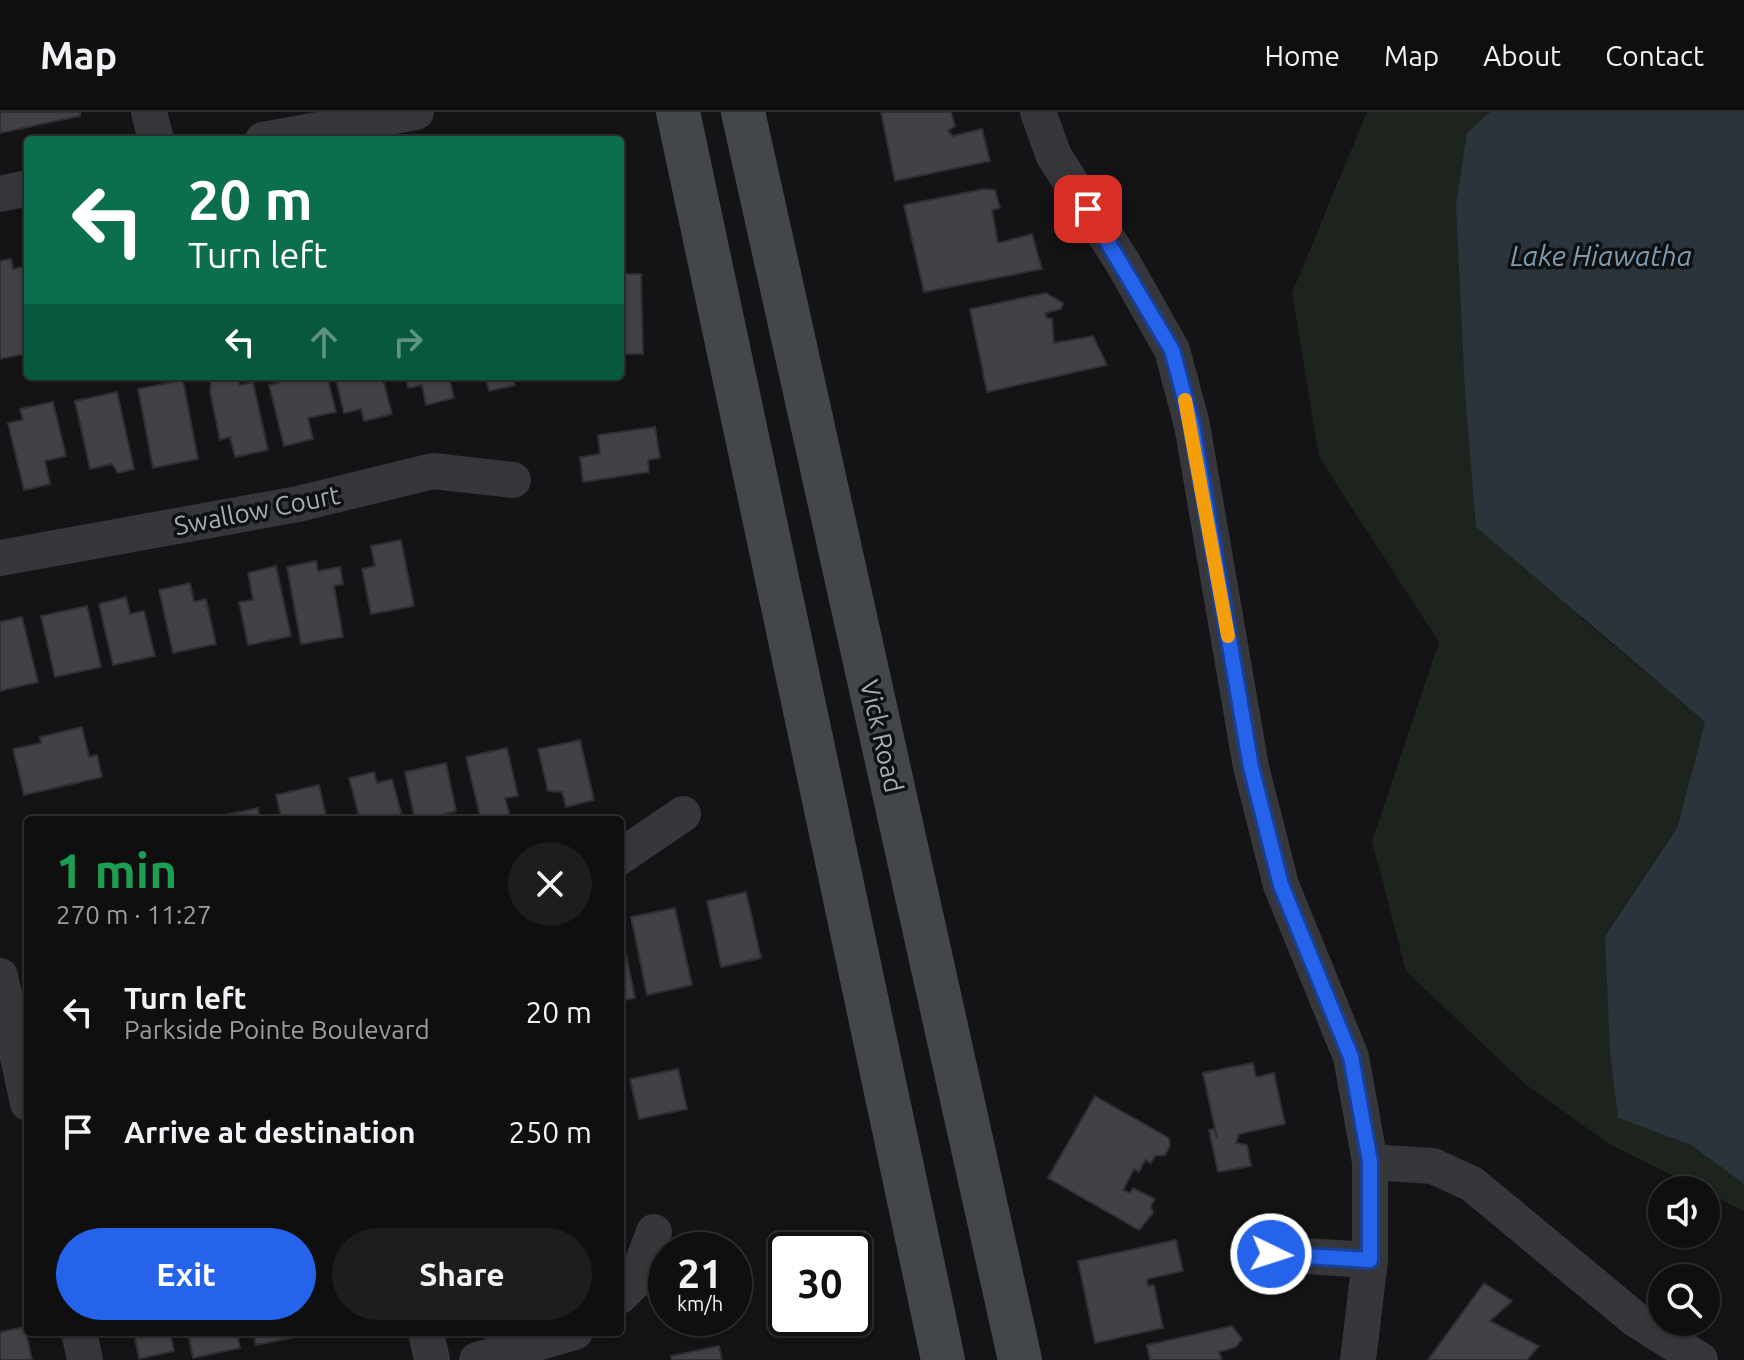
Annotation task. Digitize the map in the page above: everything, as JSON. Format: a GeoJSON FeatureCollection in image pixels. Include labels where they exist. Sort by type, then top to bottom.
{"type":"FeatureCollection","features":[{"type":"Feature","properties":{"kind":"street"},"geometry":{"type":"LineString","coordinates":[[149,112],[155,136]]}},
{"type":"Feature","properties":{"kind":"street"},"geometry":{"type":"LineString","coordinates":[[285,136],[416,112]]}},
{"type":"Feature","properties":{"kind":"street"},"geometry":{"type":"LineString","coordinates":[[678,112],[943,1360]]}},
{"type":"Feature","properties":{"kind":"street","name":"Vick Road"},"geometry":{"type":"LineString","coordinates":[[743,112],[1020,1360]]}},
{"type":"Feature","properties":{"kind":"street"},"geometry":{"type":"LineString","coordinates":[[1038,112],[1054,156],[1123,263],[1172,350],[1192,425],[1251,767],[1281,885],[1351,1057],[1370,1162],[1370,1260],[1358,1360]]}},
{"type":"Feature","properties":{"kind":"street"},"geometry":{"type":"LineString","coordinates":[[0,194],[24,189]]}},
{"type":"Feature","properties":{"kind":"street","name":"Swallow Court"},"geometry":{"type":"LineString","coordinates":[[0,558],[298,504],[433,471],[513,480]]}},
{"type":"Feature","properties":{"kind":"street"},"geometry":{"type":"LineString","coordinates":[[624,854],[683,814]]}},
{"type":"Feature","properties":{"kind":"street"},"geometry":{"type":"LineString","coordinates":[[8,988],[24,1080]]}},
{"type":"Feature","properties":{"kind":"street"},"geometry":{"type":"LineString","coordinates":[[1370,1162],[1433,1166],[1472,1184],[1635,1319],[1700,1360]]}},
{"type":"Feature","properties":{"kind":"street"},"geometry":{"type":"LineString","coordinates":[[624,1292],[636,1280],[648,1248]]}},
{"type":"Feature","properties":{"kind":"street"},"geometry":{"type":"LineString","coordinates":[[1271,1254],[1370,1260]]}},
{"type":"Feature","properties":{"kind":"street"},"geometry":{"type":"LineString","coordinates":[[80,1336],[85,1360]]}},
{"type":"Feature","properties":{"kind":"street"},"geometry":{"type":"LineString","coordinates":[[427,1336],[432,1360]]}},
{"type":"Feature","properties":{"kind":"street"},"geometry":{"type":"LineString","coordinates":[[477,1360],[561,1336]]}},
{"type":"Feature","properties":{"kind":"shaded area"},"geometry":{"type":"Polygon","coordinates":[[[1367,112],[1490,112],[1467,133],[1581,618],[1705,722],[1677,828],[1605,936],[1618,1118],[1691,1145],[1744,1184],[1744,1211],[1720,1199],[1720,1176],[1674,1176],[1608,1143],[1525,1084],[1406,971],[1372,841],[1439,642],[1319,457],[1292,293],[1367,112]]]}},
{"type":"Feature","properties":{"kind":"water","name":"Lake Hiawatha"},"geometry":{"type":"Polygon","coordinates":[[[1490,112],[1744,112],[1744,1184],[1691,1145],[1618,1118],[1610,1052],[1605,936],[1677,828],[1705,722],[1476,527],[1465,393],[1456,205],[1467,133],[1490,112]]]}},
{"type":"Feature","properties":{"kind":"building"},"geometry":{"type":"Polygon","coordinates":[[[0,112],[80,112],[80,116],[0,133],[0,112]]]}},
{"type":"Feature","properties":{"kind":"building"},"geometry":{"type":"Polygon","coordinates":[[[881,112],[951,112],[955,126],[948,131],[953,136],[982,129],[990,161],[895,181],[881,112]]]}},
{"type":"Feature","properties":{"kind":"building"},"geometry":{"type":"Polygon","coordinates":[[[984,189],[995,190],[1000,208],[992,210],[998,243],[1032,234],[1042,269],[924,292],[904,205],[984,189]]]}},
{"type":"Feature","properties":{"kind":"building"},"geometry":{"type":"Polygon","coordinates":[[[11,259],[13,269],[24,267],[24,354],[0,359],[0,261],[11,259]]]}},
{"type":"Feature","properties":{"kind":"building"},"geometry":{"type":"Polygon","coordinates":[[[624,274],[641,274],[643,354],[624,354],[624,274]]]}},
{"type":"Feature","properties":{"kind":"building"},"geometry":{"type":"Polygon","coordinates":[[[1046,293],[1063,303],[1061,309],[1045,313],[1047,318],[1052,319],[1054,343],[1093,336],[1107,365],[987,392],[970,309],[1046,293]]]}},
{"type":"Feature","properties":{"kind":"building"},"geometry":{"type":"Polygon","coordinates":[[[183,380],[198,459],[153,468],[138,389],[183,380]]]}},
{"type":"Feature","properties":{"kind":"building"},"geometry":{"type":"Polygon","coordinates":[[[211,380],[238,380],[240,385],[253,382],[268,450],[235,457],[230,437],[220,440],[210,392],[211,380]]]}},
{"type":"Feature","properties":{"kind":"building"},"geometry":{"type":"Polygon","coordinates":[[[328,380],[336,412],[308,418],[313,439],[284,446],[269,385],[328,380]]]}},
{"type":"Feature","properties":{"kind":"building"},"geometry":{"type":"Polygon","coordinates":[[[336,380],[383,380],[392,414],[364,421],[361,409],[344,413],[336,380]]]}},
{"type":"Feature","properties":{"kind":"building"},"geometry":{"type":"Polygon","coordinates":[[[407,380],[450,380],[454,398],[426,405],[422,385],[408,388],[407,380]]]}},
{"type":"Feature","properties":{"kind":"building"},"geometry":{"type":"Polygon","coordinates":[[[486,380],[514,380],[515,385],[489,391],[486,380]]]}},
{"type":"Feature","properties":{"kind":"building"},"geometry":{"type":"Polygon","coordinates":[[[117,392],[134,469],[118,473],[112,464],[90,469],[75,401],[117,392]]]}},
{"type":"Feature","properties":{"kind":"building"},"geometry":{"type":"Polygon","coordinates":[[[53,402],[66,456],[45,461],[50,484],[24,490],[8,423],[23,420],[20,409],[53,402]]]}},
{"type":"Feature","properties":{"kind":"building"},"geometry":{"type":"Polygon","coordinates":[[[655,427],[660,458],[648,460],[649,472],[583,482],[580,457],[600,454],[598,435],[655,427]]]}},
{"type":"Feature","properties":{"kind":"building"},"geometry":{"type":"Polygon","coordinates":[[[401,540],[414,606],[371,614],[362,569],[375,566],[371,546],[401,540]]]}},
{"type":"Feature","properties":{"kind":"building"},"geometry":{"type":"Polygon","coordinates":[[[316,561],[318,571],[340,567],[343,584],[334,586],[343,637],[301,644],[287,567],[316,561]]]}},
{"type":"Feature","properties":{"kind":"building"},"geometry":{"type":"Polygon","coordinates":[[[276,566],[291,636],[248,645],[239,602],[253,600],[248,573],[276,566]]]}},
{"type":"Feature","properties":{"kind":"building"},"geometry":{"type":"Polygon","coordinates":[[[190,583],[194,602],[206,599],[216,644],[173,653],[159,590],[190,583]]]}},
{"type":"Feature","properties":{"kind":"building"},"geometry":{"type":"Polygon","coordinates":[[[126,597],[130,614],[144,611],[155,656],[113,665],[99,604],[126,597]]]}},
{"type":"Feature","properties":{"kind":"building"},"geometry":{"type":"Polygon","coordinates":[[[87,606],[101,667],[55,677],[41,616],[87,606]]]}},
{"type":"Feature","properties":{"kind":"building"},"geometry":{"type":"Polygon","coordinates":[[[22,617],[38,682],[0,691],[0,622],[22,617]]]}},
{"type":"Feature","properties":{"kind":"building"},"geometry":{"type":"Polygon","coordinates":[[[82,727],[89,757],[97,755],[102,777],[24,795],[13,749],[41,743],[40,737],[82,727]]]}},
{"type":"Feature","properties":{"kind":"building"},"geometry":{"type":"Polygon","coordinates":[[[580,740],[594,800],[566,807],[562,792],[548,791],[538,749],[580,740]]]}},
{"type":"Feature","properties":{"kind":"building"},"geometry":{"type":"Polygon","coordinates":[[[507,748],[518,796],[505,798],[510,816],[480,816],[466,757],[507,748]]]}},
{"type":"Feature","properties":{"kind":"building"},"geometry":{"type":"Polygon","coordinates":[[[446,763],[456,811],[445,816],[414,816],[405,772],[446,763]]]}},
{"type":"Feature","properties":{"kind":"building"},"geometry":{"type":"Polygon","coordinates":[[[374,772],[377,783],[392,779],[402,816],[359,816],[349,778],[374,772]]]}},
{"type":"Feature","properties":{"kind":"building"},"geometry":{"type":"Polygon","coordinates":[[[319,785],[326,816],[281,816],[276,795],[319,785]]]}},
{"type":"Feature","properties":{"kind":"building"},"geometry":{"type":"Polygon","coordinates":[[[258,808],[259,816],[221,816],[258,808]]]}},
{"type":"Feature","properties":{"kind":"building"},"geometry":{"type":"Polygon","coordinates":[[[746,892],[761,958],[721,967],[707,901],[746,892]]]}},
{"type":"Feature","properties":{"kind":"building"},"geometry":{"type":"Polygon","coordinates":[[[675,908],[692,985],[647,995],[631,917],[675,908]]]}},
{"type":"Feature","properties":{"kind":"building"},"geometry":{"type":"Polygon","coordinates":[[[624,944],[635,998],[624,1000],[624,944]]]}},
{"type":"Feature","properties":{"kind":"building"},"geometry":{"type":"Polygon","coordinates":[[[1253,1063],[1256,1077],[1274,1073],[1285,1124],[1239,1134],[1236,1143],[1247,1145],[1251,1166],[1218,1172],[1209,1130],[1214,1129],[1217,1138],[1203,1073],[1253,1063]]]}},
{"type":"Feature","properties":{"kind":"building"},"geometry":{"type":"Polygon","coordinates":[[[678,1069],[687,1109],[639,1119],[630,1079],[678,1069]]]}},
{"type":"Feature","properties":{"kind":"building"},"geometry":{"type":"Polygon","coordinates":[[[1095,1096],[1169,1138],[1170,1146],[1165,1155],[1155,1156],[1151,1163],[1145,1160],[1139,1172],[1134,1169],[1123,1190],[1130,1193],[1133,1188],[1155,1199],[1151,1206],[1153,1213],[1139,1230],[1048,1178],[1095,1096]]]}},
{"type":"Feature","properties":{"kind":"building"},"geometry":{"type":"Polygon","coordinates":[[[1176,1240],[1183,1271],[1147,1279],[1148,1286],[1154,1285],[1163,1328],[1095,1343],[1078,1261],[1176,1240]]]}},
{"type":"Feature","properties":{"kind":"building"},"geometry":{"type":"Polygon","coordinates":[[[1484,1283],[1512,1301],[1490,1321],[1539,1346],[1527,1360],[1428,1360],[1484,1283]]]}},
{"type":"Feature","properties":{"kind":"building"},"geometry":{"type":"Polygon","coordinates":[[[1232,1326],[1242,1339],[1236,1347],[1219,1352],[1222,1360],[1150,1360],[1147,1345],[1232,1326]]]}},
{"type":"Feature","properties":{"kind":"building"},"geometry":{"type":"Polygon","coordinates":[[[24,1327],[32,1360],[0,1360],[0,1332],[24,1327]]]}},
{"type":"Feature","properties":{"kind":"building"},"geometry":{"type":"Polygon","coordinates":[[[135,1336],[171,1336],[174,1351],[139,1359],[135,1336]]]}},
{"type":"Feature","properties":{"kind":"building"},"geometry":{"type":"Polygon","coordinates":[[[189,1336],[238,1336],[240,1348],[193,1358],[189,1336]]]}},
{"type":"Feature","properties":{"kind":"building"},"geometry":{"type":"Polygon","coordinates":[[[254,1336],[300,1336],[256,1345],[254,1336]]]}},
{"type":"Feature","properties":{"kind":"building"},"geometry":{"type":"Polygon","coordinates":[[[719,1346],[722,1360],[672,1360],[671,1356],[719,1346]]]}},
{"type":"Feature","properties":{"kind":"slow traffic"},"geometry":{"type":"LineString","coordinates":[[1185,400],[1192,425],[1228,636]]}},
{"type":"Feature","properties":{"kind":"route"},"geometry":{"type":"LineString","coordinates":[[1088,209],[1123,263],[1172,350],[1192,425],[1251,767],[1281,885],[1351,1057],[1370,1162],[1370,1260],[1271,1254]]}}]}
